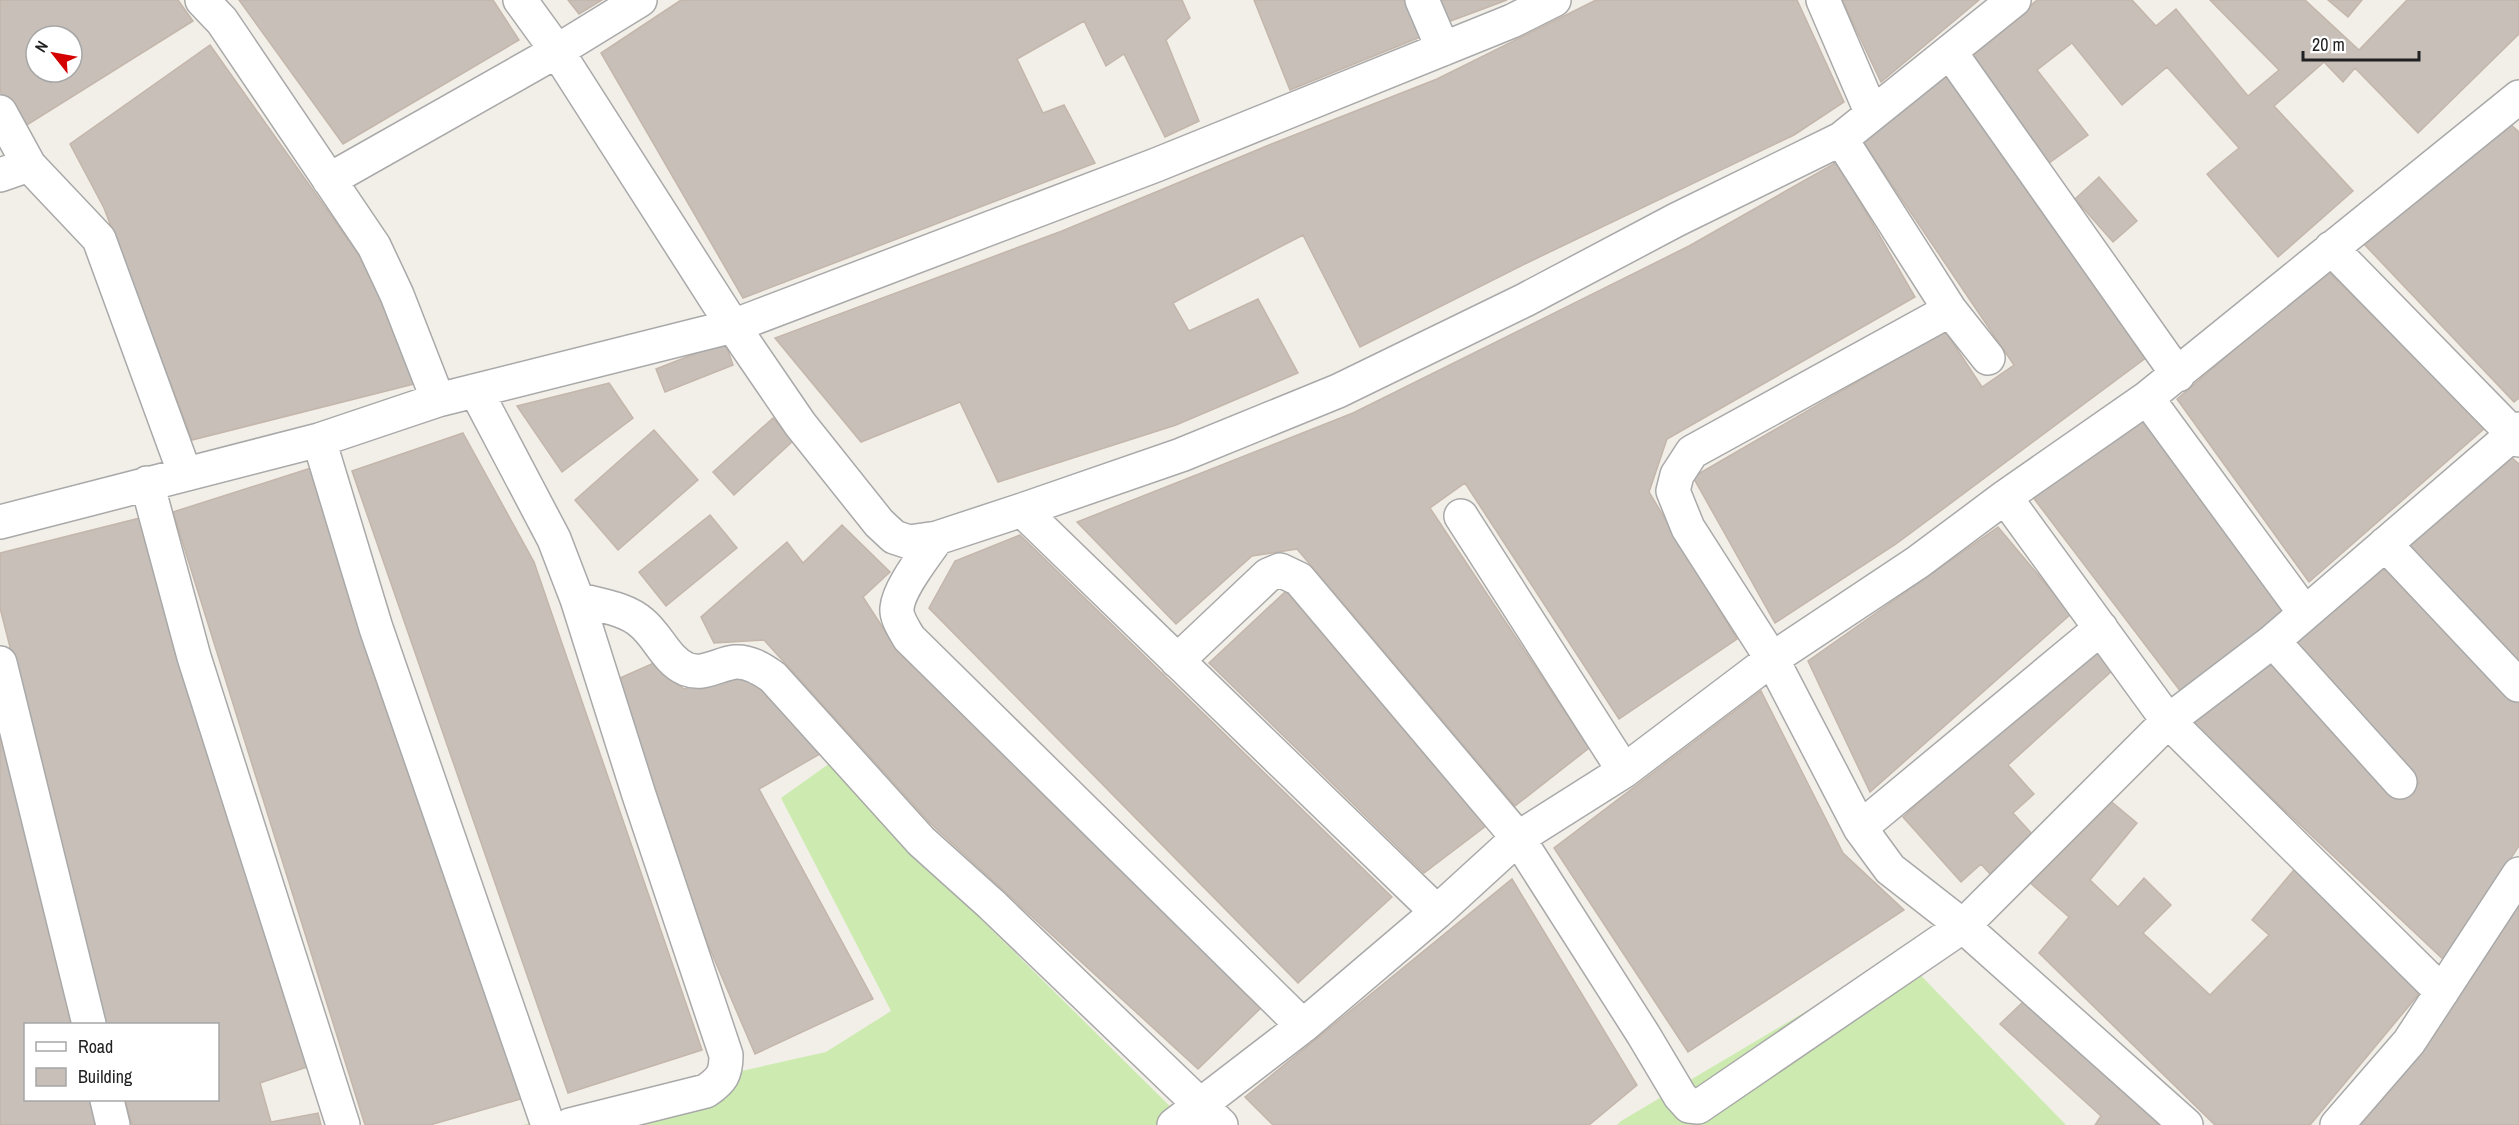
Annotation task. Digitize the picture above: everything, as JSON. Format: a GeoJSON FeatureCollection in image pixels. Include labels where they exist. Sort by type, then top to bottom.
{"type":"FeatureCollection","features":[{"type":"Feature","properties":{"kind":"street"},"geometry":{"type":"LineString","coordinates":[[202,0],[222,21],[374,246],[397,295],[438,400]]}},
{"type":"Feature","properties":{"kind":"street"},"geometry":{"type":"LineString","coordinates":[[520,0],[557,51],[733,326],[800,424],[879,523],[894,537],[909,542],[937,538],[1181,455],[1338,391],[1525,300],[1676,220],[1841,139],[2013,0]]}},
{"type":"Feature","properties":{"kind":"street"},"geometry":{"type":"LineString","coordinates":[[329,180],[557,51],[640,0]]}},
{"type":"Feature","properties":{"kind":"street"},"geometry":{"type":"LineString","coordinates":[[1422,0],[1443,49]]}},
{"type":"Feature","properties":{"kind":"street"},"geometry":{"type":"LineString","coordinates":[[0,522],[319,440],[438,400],[733,326],[1156,165],[1512,21],[1554,0]]}},
{"type":"Feature","properties":{"kind":"street"},"geometry":{"type":"LineString","coordinates":[[1822,0],[1872,114]]}},
{"type":"Feature","properties":{"kind":"street"},"geometry":{"type":"LineString","coordinates":[[1950,52],[2178,375]]}},
{"type":"Feature","properties":{"kind":"street"},"geometry":{"type":"LineString","coordinates":[[1174,1125],[1211,1115],[1303,1026],[1437,912],[1518,838],[1624,771],[1772,659],[1918,562],[2006,496],[2147,398],[2331,248],[2516,104]]}},
{"type":"Feature","properties":{"kind":"street"},"geometry":{"type":"LineString","coordinates":[[0,112],[14,170],[99,239],[185,474]]}},
{"type":"Feature","properties":{"kind":"street"},"geometry":{"type":"LineString","coordinates":[[1841,139],[1950,310],[1988,358]]}},
{"type":"Feature","properties":{"kind":"street"},"geometry":{"type":"LineString","coordinates":[[1177,661],[1268,575],[1281,570],[1299,579],[1518,838],[1644,1034],[1680,1096],[1689,1106],[1698,1107],[1963,926],[2168,721],[2273,641],[2304,612],[2517,435],[2331,248]]}},
{"type":"Feature","properties":{"kind":"street"},"geometry":{"type":"LineString","coordinates":[[1950,310],[1692,452],[1677,475],[1672,491],[1688,528],[1772,659],[1860,828],[1890,869],[1963,926],[2186,1125]]}},
{"type":"Feature","properties":{"kind":"street"},"geometry":{"type":"LineString","coordinates":[[476,391],[554,539],[577,599],[646,817],[726,1054],[726,1071],[720,1081],[706,1091],[570,1125]]}},
{"type":"Feature","properties":{"kind":"street"},"geometry":{"type":"LineString","coordinates":[[2147,398],[2304,612]]}},
{"type":"Feature","properties":{"kind":"street"},"geometry":{"type":"LineString","coordinates":[[319,440],[376,628],[548,1125]]}},
{"type":"Feature","properties":{"kind":"street"},"geometry":{"type":"LineString","coordinates":[[147,483],[195,657],[343,1125]]}},
{"type":"Feature","properties":{"kind":"street"},"geometry":{"type":"LineString","coordinates":[[2006,496],[2168,721],[2442,992]]}},
{"type":"Feature","properties":{"kind":"street"},"geometry":{"type":"LineString","coordinates":[[1022,510],[1437,912]]}},
{"type":"Feature","properties":{"kind":"street"},"geometry":{"type":"LineString","coordinates":[[1461,516],[1624,771]]}},
{"type":"Feature","properties":{"kind":"street"},"geometry":{"type":"LineString","coordinates":[[937,538],[902,592],[897,609],[900,622],[909,638],[1303,1026]]}},
{"type":"Feature","properties":{"kind":"street"},"geometry":{"type":"LineString","coordinates":[[2385,544],[2517,685]]}},
{"type":"Feature","properties":{"kind":"street"},"geometry":{"type":"LineString","coordinates":[[577,599],[633,616],[643,623],[674,662],[686,669],[699,672],[735,662],[761,669],[773,677],[921,841],[991,904],[1211,1115]]}},
{"type":"Feature","properties":{"kind":"street"},"geometry":{"type":"LineString","coordinates":[[1860,828],[2101,628]]}},
{"type":"Feature","properties":{"kind":"street"},"geometry":{"type":"LineString","coordinates":[[2273,641],[2400,782]]}},
{"type":"Feature","properties":{"kind":"street"},"geometry":{"type":"LineString","coordinates":[[0,663],[88,1023]]}},
{"type":"Feature","properties":{"kind":"street"},"geometry":{"type":"LineString","coordinates":[[2337,1125],[2409,1042],[2519,874]]}},
{"type":"Feature","properties":{"kind":"street"},"geometry":{"type":"LineString","coordinates":[[107,1101],[113,1125]]}},
{"type":"Feature","properties":{"kind":"green space"},"geometry":{"type":"Polygon","coordinates":[[[837,758],[909,848],[1189,1125],[523,1125],[679,1085],[826,1052],[891,1011],[781,798],[837,758]]]}},
{"type":"Feature","properties":{"kind":"green space"},"geometry":{"type":"Polygon","coordinates":[[[1901,955],[2066,1125],[1617,1125],[1621,1121],[1901,955]]]}},
{"type":"Feature","properties":{"kind":"building"},"geometry":{"type":"Polygon","coordinates":[[[0,0],[178,0],[193,21],[19,130],[0,91],[0,0]]]}},
{"type":"Feature","properties":{"kind":"building"},"geometry":{"type":"Polygon","coordinates":[[[239,0],[493,0],[519,40],[343,144],[239,0]]]}},
{"type":"Feature","properties":{"kind":"building"},"geometry":{"type":"Polygon","coordinates":[[[568,0],[602,0],[579,14],[568,0]]]}},
{"type":"Feature","properties":{"kind":"building"},"geometry":{"type":"Polygon","coordinates":[[[681,0],[1182,0],[1190,18],[1166,40],[1199,121],[1165,137],[1124,54],[1106,66],[1084,21],[1017,59],[1043,113],[1064,105],[1095,163],[743,298],[601,53],[681,0]]]}},
{"type":"Feature","properties":{"kind":"building"},"geometry":{"type":"Polygon","coordinates":[[[1254,0],[1408,0],[1423,36],[1290,90],[1254,0]]]}},
{"type":"Feature","properties":{"kind":"building"},"geometry":{"type":"Polygon","coordinates":[[[1439,0],[1507,0],[1448,22],[1439,0]]]}},
{"type":"Feature","properties":{"kind":"building"},"geometry":{"type":"Polygon","coordinates":[[[1596,0],[1797,0],[1844,102],[1794,135],[1531,261],[1360,347],[1303,235],[1173,303],[1189,331],[1258,299],[1298,373],[1176,425],[998,482],[960,402],[861,442],[775,338],[1062,231],[1269,145],[1437,79],[1596,0]]]}},
{"type":"Feature","properties":{"kind":"building"},"geometry":{"type":"Polygon","coordinates":[[[1842,0],[1979,0],[1881,82],[1842,0]]]}},
{"type":"Feature","properties":{"kind":"building"},"geometry":{"type":"Polygon","coordinates":[[[2037,0],[2132,0],[2156,26],[2176,9],[2248,96],[2279,70],[2210,0],[2305,0],[2359,50],[2407,0],[2519,0],[2519,34],[2418,133],[2355,68],[2343,82],[2324,62],[2274,106],[2353,191],[2278,257],[2207,174],[2239,148],[2167,67],[2122,105],[2072,43],[2037,70],[2088,135],[2049,163],[1971,57],[2037,0]]]}},
{"type":"Feature","properties":{"kind":"building"},"geometry":{"type":"Polygon","coordinates":[[[2328,0],[2362,0],[2348,17],[2328,0]]]}},
{"type":"Feature","properties":{"kind":"building"},"geometry":{"type":"Polygon","coordinates":[[[210,45],[364,262],[418,383],[192,440],[104,208],[70,144],[210,45]]]}},
{"type":"Feature","properties":{"kind":"building"},"geometry":{"type":"Polygon","coordinates":[[[1949,73],[2147,357],[1896,544],[1775,623],[1693,477],[1945,331],[1982,387],[2014,365],[1863,142],[1949,73]]]}},
{"type":"Feature","properties":{"kind":"building"},"geometry":{"type":"Polygon","coordinates":[[[2508,122],[2519,132],[2519,398],[2514,402],[2363,243],[2508,122]]]}},
{"type":"Feature","properties":{"kind":"building"},"geometry":{"type":"Polygon","coordinates":[[[1837,162],[1915,297],[1667,439],[1649,492],[1737,639],[1619,719],[1465,483],[1430,508],[1589,748],[1515,806],[1297,549],[1252,556],[1176,624],[1077,522],[1353,413],[1689,246],[1837,162]]]}},
{"type":"Feature","properties":{"kind":"building"},"geometry":{"type":"Polygon","coordinates":[[[2099,177],[2137,221],[2113,242],[2075,199],[2099,177]]]}},
{"type":"Feature","properties":{"kind":"building"},"geometry":{"type":"Polygon","coordinates":[[[2327,270],[2485,428],[2309,582],[2177,399],[2327,270]]]}},
{"type":"Feature","properties":{"kind":"building"},"geometry":{"type":"Polygon","coordinates":[[[725,342],[733,365],[665,392],[656,369],[725,342]]]}},
{"type":"Feature","properties":{"kind":"building"},"geometry":{"type":"Polygon","coordinates":[[[609,383],[633,418],[562,472],[517,406],[609,383]]]}},
{"type":"Feature","properties":{"kind":"building"},"geometry":{"type":"Polygon","coordinates":[[[773,418],[793,441],[734,495],[713,472],[773,418]]]}},
{"type":"Feature","properties":{"kind":"building"},"geometry":{"type":"Polygon","coordinates":[[[2146,418],[2288,609],[2181,692],[2032,496],[2146,418]]]}},
{"type":"Feature","properties":{"kind":"building"},"geometry":{"type":"Polygon","coordinates":[[[654,430],[698,480],[618,550],[575,500],[654,430]]]}},
{"type":"Feature","properties":{"kind":"building"},"geometry":{"type":"Polygon","coordinates":[[[463,433],[534,562],[702,1050],[568,1093],[352,471],[463,433]]]}},
{"type":"Feature","properties":{"kind":"building"},"geometry":{"type":"Polygon","coordinates":[[[2508,454],[2519,464],[2519,665],[2403,544],[2508,454]]]}},
{"type":"Feature","properties":{"kind":"building"},"geometry":{"type":"Polygon","coordinates":[[[311,468],[524,1098],[430,1125],[365,1125],[173,512],[311,468]]]}},
{"type":"Feature","properties":{"kind":"building"},"geometry":{"type":"Polygon","coordinates":[[[710,515],[737,548],[666,606],[639,572],[710,515]]]}},
{"type":"Feature","properties":{"kind":"building"},"geometry":{"type":"Polygon","coordinates":[[[140,518],[310,1066],[260,1083],[271,1122],[318,1113],[321,1125],[132,1125],[125,1101],[219,1101],[219,1023],[106,1023],[0,608],[0,553],[140,518]]]}},
{"type":"Feature","properties":{"kind":"building"},"geometry":{"type":"Polygon","coordinates":[[[842,525],[890,572],[863,597],[894,645],[1265,1004],[1198,1069],[930,823],[764,640],[714,643],[701,617],[787,542],[803,563],[842,525]]]}},
{"type":"Feature","properties":{"kind":"building"},"geometry":{"type":"Polygon","coordinates":[[[1998,527],[2071,614],[1870,792],[1808,661],[1998,527]]]}},
{"type":"Feature","properties":{"kind":"building"},"geometry":{"type":"Polygon","coordinates":[[[1020,535],[1392,897],[1298,983],[929,608],[955,561],[1020,535]]]}},
{"type":"Feature","properties":{"kind":"building"},"geometry":{"type":"Polygon","coordinates":[[[2382,560],[2519,694],[2519,846],[2444,960],[2191,722],[2271,657],[2401,799],[2419,783],[2289,641],[2382,560]]]}},
{"type":"Feature","properties":{"kind":"building"},"geometry":{"type":"Polygon","coordinates":[[[1286,591],[1486,826],[1424,873],[1209,663],[1286,591]]]}},
{"type":"Feature","properties":{"kind":"building"},"geometry":{"type":"Polygon","coordinates":[[[2090,646],[2113,670],[2008,765],[2034,794],[2013,813],[2033,835],[1990,874],[1981,864],[1961,882],[1903,817],[2090,646]]]}},
{"type":"Feature","properties":{"kind":"building"},"geometry":{"type":"Polygon","coordinates":[[[654,663],[684,689],[733,673],[766,686],[825,751],[759,789],[873,999],[755,1054],[697,919],[618,679],[654,663]]]}},
{"type":"Feature","properties":{"kind":"building"},"geometry":{"type":"Polygon","coordinates":[[[1761,691],[1843,853],[1904,910],[1688,1052],[1554,848],[1761,691]]]}},
{"type":"Feature","properties":{"kind":"building"},"geometry":{"type":"Polygon","coordinates":[[[0,714],[78,1023],[24,1023],[24,1101],[97,1101],[103,1125],[0,1125],[0,714]]]}},
{"type":"Feature","properties":{"kind":"building"},"geometry":{"type":"Polygon","coordinates":[[[2107,798],[2137,823],[2090,880],[2118,907],[2144,878],[2171,905],[2143,933],[2210,995],[2269,935],[2252,920],[2298,865],[2423,989],[2310,1125],[2215,1125],[2039,953],[2069,917],[2028,881],[2107,798]]]}},
{"type":"Feature","properties":{"kind":"building"},"geometry":{"type":"Polygon","coordinates":[[[1512,879],[1637,1085],[1589,1125],[1273,1125],[1245,1097],[1512,879]]]}},
{"type":"Feature","properties":{"kind":"building"},"geometry":{"type":"Polygon","coordinates":[[[2519,894],[2519,1125],[2353,1125],[2519,894]]]}},
{"type":"Feature","properties":{"kind":"building"},"geometry":{"type":"Polygon","coordinates":[[[2025,1000],[2167,1125],[2095,1125],[2101,1116],[2000,1024],[2025,1000]]]}}]}
